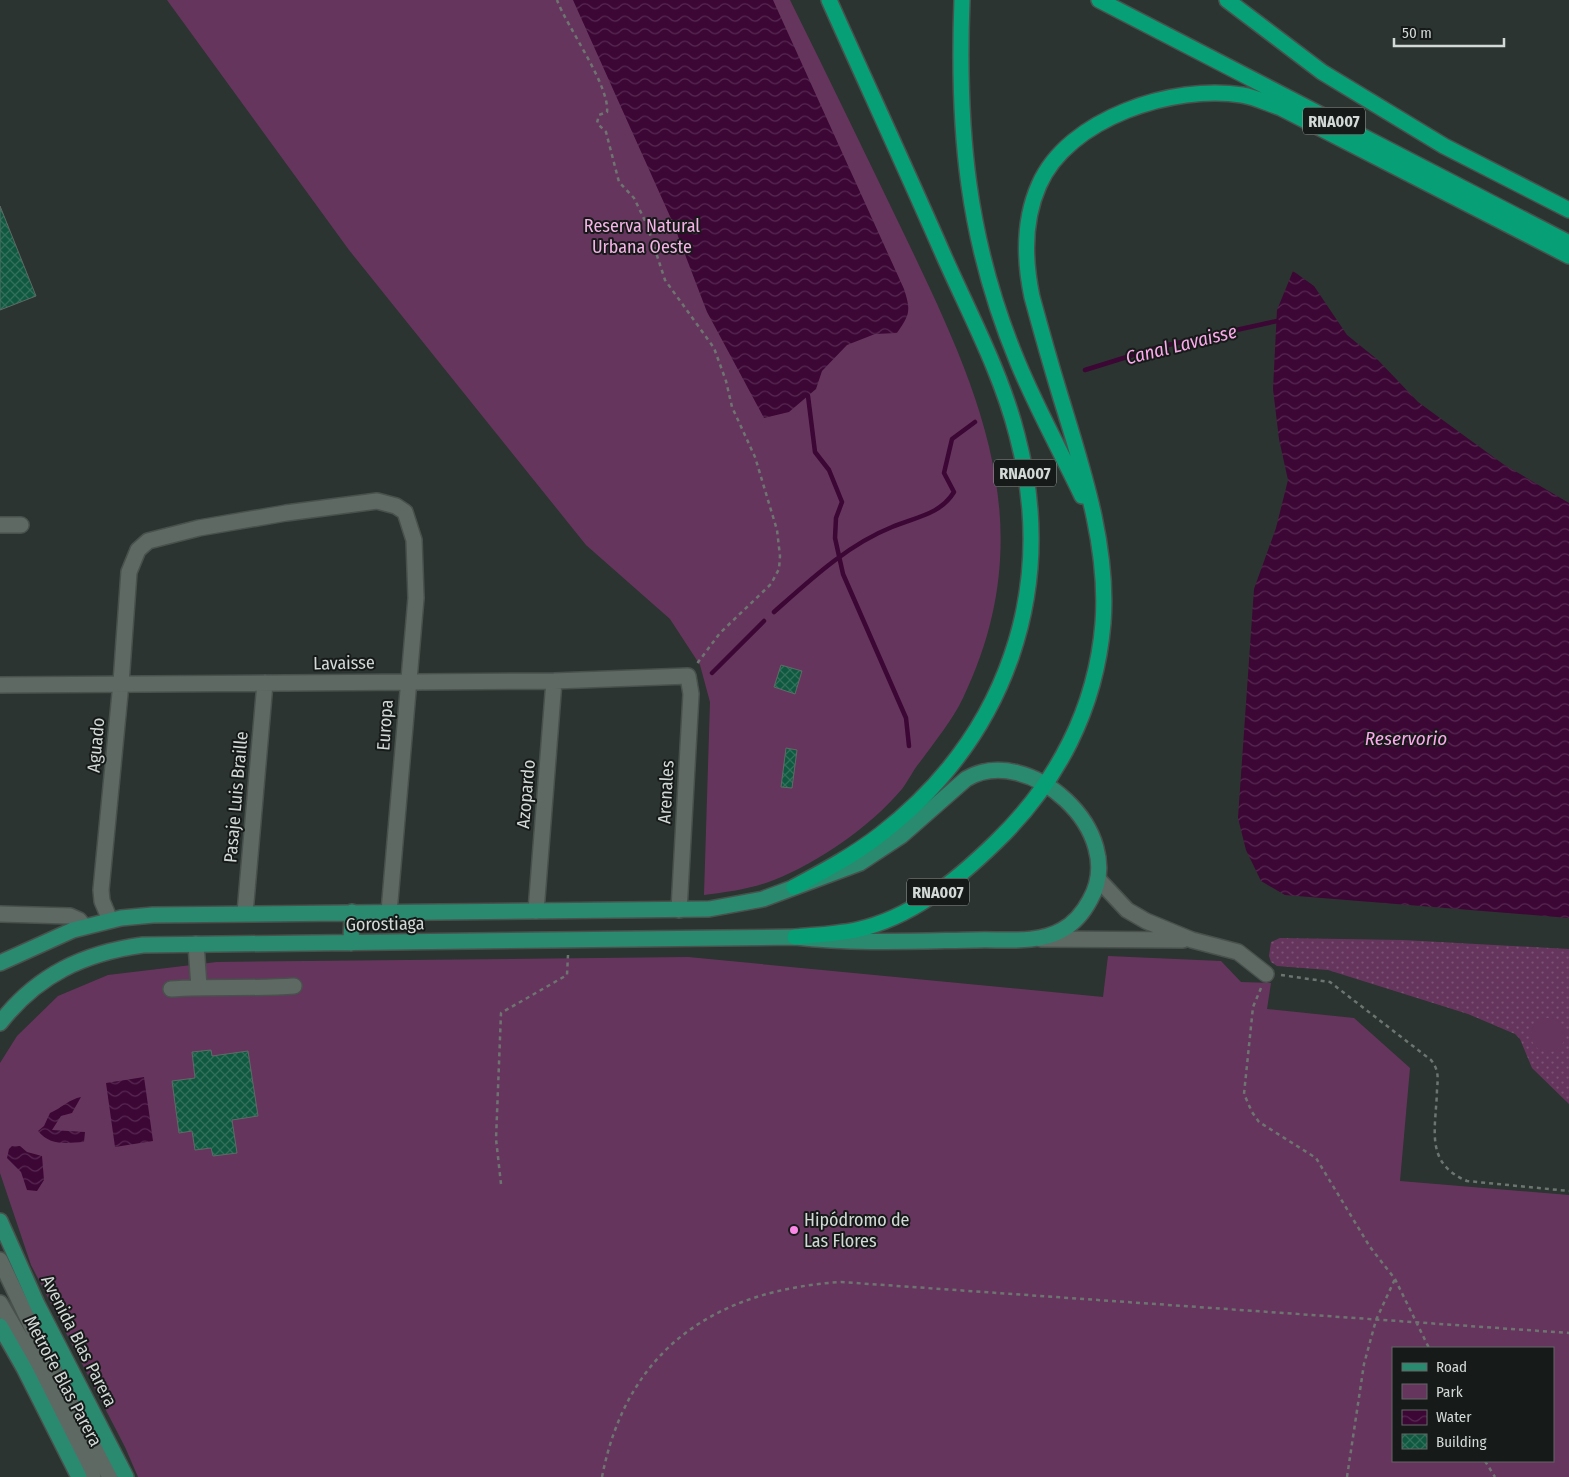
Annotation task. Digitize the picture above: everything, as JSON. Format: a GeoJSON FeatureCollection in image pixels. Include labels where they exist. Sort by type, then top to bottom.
{"type":"FeatureCollection","features":[{"type":"Feature","properties":{"kind":"highway","name":"RNA007"},"geometry":{"type":"LineString","coordinates":[[794,887],[838,863],[880,835],[918,801],[960,756],[983,719],[1015,649],[1027,600],[1031,555],[1030,513],[1025,471],[1006,399],[829,0]]}},
{"type":"Feature","properties":{"kind":"highway","name":"RNA007"},"geometry":{"type":"LineString","coordinates":[[795,938],[857,930],[896,917],[914,908],[978,859],[1007,832],[1046,786],[1064,758],[1076,732],[1099,648],[1103,603],[1099,551],[1093,520],[1027,386],[1004,329],[984,264],[970,196],[961,125],[962,0]]}},
{"type":"Feature","properties":{"kind":"highway","name":"RNA007"},"geometry":{"type":"LineString","coordinates":[[1099,0],[1569,243]]}},
{"type":"Feature","properties":{"kind":"highway","name":"RNA007"},"geometry":{"type":"LineString","coordinates":[[1227,0],[1330,77],[1444,146],[1569,210]]}},
{"type":"Feature","properties":{"kind":"highway"},"geometry":{"type":"LineString","coordinates":[[1093,520],[1074,438],[1032,297],[1026,269],[1026,242],[1030,216],[1039,185],[1049,168],[1065,150],[1091,129],[1123,111],[1161,99],[1199,92],[1242,95],[1281,108],[1569,256]]}},
{"type":"Feature","properties":{"kind":"main road","name":"Gorostiaga"},"geometry":{"type":"LineString","coordinates":[[0,963],[84,926],[110,920],[153,915],[679,910],[709,909],[745,904],[849,868],[880,851],[908,830],[966,779],[976,773],[992,769],[1006,769],[1019,772],[1046,786],[1068,803],[1094,836],[1100,864],[1093,895],[1076,921],[1061,931],[1033,938],[862,943],[795,938],[143,945],[116,948],[87,957],[42,981],[24,996],[0,1023]]}},
{"type":"Feature","properties":{"kind":"main road"},"geometry":{"type":"LineString","coordinates":[[351,943],[352,912]]}},
{"type":"Feature","properties":{"kind":"main road","name":"Avenida Blas Parera"},"geometry":{"type":"LineString","coordinates":[[0,1221],[37,1304],[126,1477]]}},
{"type":"Feature","properties":{"kind":"main road"},"geometry":{"type":"LineString","coordinates":[[0,1326],[24,1368],[79,1477]]}},
{"type":"Feature","properties":{"kind":"street","name":"Europa"},"geometry":{"type":"LineString","coordinates":[[129,572],[138,550],[148,541],[162,536],[286,513],[377,501],[396,506],[405,512],[414,540],[416,598],[407,681],[389,912]]}},
{"type":"Feature","properties":{"kind":"street"},"geometry":{"type":"LineString","coordinates":[[0,526],[21,525]]}},
{"type":"Feature","properties":{"kind":"street","name":"Aguado"},"geometry":{"type":"LineString","coordinates":[[110,920],[102,901],[101,890],[121,683],[129,572]]}},
{"type":"Feature","properties":{"kind":"street","name":"Lavaisse"},"geometry":{"type":"LineString","coordinates":[[0,685],[554,681],[688,676]]}},
{"type":"Feature","properties":{"kind":"street","name":"Arenales"},"geometry":{"type":"LineString","coordinates":[[679,910],[690,694],[688,676]]}},
{"type":"Feature","properties":{"kind":"street","name":"Azopardo"},"geometry":{"type":"LineString","coordinates":[[536,911],[554,681]]}},
{"type":"Feature","properties":{"kind":"street","name":"Pasaje Luis Braille"},"geometry":{"type":"LineString","coordinates":[[245,914],[265,683]]}},
{"type":"Feature","properties":{"kind":"street"},"geometry":{"type":"LineString","coordinates":[[1098,879],[1127,910],[1146,921],[1192,940],[1238,952],[1266,974]]}},
{"type":"Feature","properties":{"kind":"street"},"geometry":{"type":"LineString","coordinates":[[0,914],[70,916],[79,920],[84,926]]}},
{"type":"Feature","properties":{"kind":"street"},"geometry":{"type":"LineString","coordinates":[[1033,938],[1192,940]]}},
{"type":"Feature","properties":{"kind":"street"},"geometry":{"type":"LineString","coordinates":[[196,944],[199,987]]}},
{"type":"Feature","properties":{"kind":"street"},"geometry":{"type":"LineString","coordinates":[[171,989],[294,986]]}},
{"type":"Feature","properties":{"kind":"street","name":"MetroFe Blas Parera"},"geometry":{"type":"LineString","coordinates":[[0,1260],[38,1340],[110,1477]]}},
{"type":"Feature","properties":{"kind":"street","name":"MetroFe Blas Parera"},"geometry":{"type":"LineString","coordinates":[[0,1303],[47,1384],[93,1477]]}},
{"type":"Feature","properties":{"kind":"path"},"geometry":{"type":"LineString","coordinates":[[557,0],[602,89],[608,106],[607,112],[599,115],[597,123],[606,132],[619,182],[634,198],[647,225],[665,280],[714,348],[726,381],[732,407],[755,457],[776,530],[780,556],[779,570],[771,584],[720,633],[688,676]]}},
{"type":"Feature","properties":{"kind":"path"},"geometry":{"type":"LineString","coordinates":[[501,1184],[496,1139],[501,1013],[567,975],[569,941]]}},
{"type":"Feature","properties":{"kind":"path"},"geometry":{"type":"LineString","coordinates":[[1429,1347],[1395,1279],[1370,1248],[1316,1158],[1259,1122],[1244,1094],[1253,1007],[1266,974],[1330,982],[1431,1060],[1438,1072],[1435,1146],[1444,1168],[1452,1175],[1467,1181],[1569,1191]]}},
{"type":"Feature","properties":{"kind":"path"},"geometry":{"type":"LineString","coordinates":[[1347,1477],[1364,1364],[1376,1320],[1395,1279]]}},
{"type":"Feature","properties":{"kind":"path"},"geometry":{"type":"LineString","coordinates":[[602,1477],[615,1429],[630,1396],[660,1355],[689,1331],[728,1306],[784,1288],[841,1282],[1569,1333]]}},
{"type":"Feature","properties":{"kind":"path"},"geometry":{"type":"LineString","coordinates":[[1486,1462],[1495,1477]]}},
{"type":"Feature","properties":{"kind":"green space","name":"Reserva Natural Urbana Oeste"},"geometry":{"type":"Polygon","coordinates":[[[167,0],[790,0],[905,236],[957,350],[978,406],[992,462],[1000,519],[999,576],[987,636],[963,698],[949,723],[915,768],[902,789],[875,817],[826,853],[774,880],[757,886],[704,895],[710,702],[700,665],[670,619],[586,545],[349,250],[167,0]]]}},
{"type":"Feature","properties":{"kind":"green space"},"geometry":{"type":"Polygon","coordinates":[[[1280,938],[1403,940],[1569,949],[1569,1104],[1532,1068],[1520,1039],[1515,1034],[1468,1014],[1328,970],[1277,966],[1271,962],[1269,956],[1271,942],[1280,938]]]}},
{"type":"Feature","properties":{"kind":"green space","name":"Hipódromo de Las Flores"},"geometry":{"type":"Polygon","coordinates":[[[1108,956],[1221,961],[1241,982],[1271,983],[1267,1009],[1354,1018],[1410,1068],[1400,1181],[1569,1195],[1569,1477],[138,1477],[125,1447],[31,1265],[0,1173],[0,1063],[17,1036],[58,996],[108,975],[217,962],[688,957],[1103,997],[1108,956]]]}},
{"type":"Feature","properties":{"kind":"green space"},"geometry":{"type":"Polygon","coordinates":[[[1548,1018],[1560,1023],[1565,1035],[1560,1047],[1548,1052],[1536,1047],[1531,1035],[1536,1023],[1548,1018]]]}},
{"type":"Feature","properties":{"kind":"water"},"geometry":{"type":"Polygon","coordinates":[[[573,0],[773,0],[904,289],[908,302],[907,317],[897,333],[875,334],[847,345],[822,371],[816,389],[789,412],[764,418],[707,312],[673,223],[573,0]]]}},
{"type":"Feature","properties":{"kind":"water","name":"Reservorio"},"geometry":{"type":"Polygon","coordinates":[[[1293,271],[1314,286],[1347,335],[1378,360],[1418,402],[1503,464],[1569,503],[1569,918],[1285,895],[1261,881],[1246,850],[1238,818],[1254,589],[1276,528],[1288,480],[1279,439],[1273,389],[1277,310],[1293,271]]]}},
{"type":"Feature","properties":{"kind":"water"},"geometry":{"type":"Polygon","coordinates":[[[144,1077],[153,1141],[115,1147],[106,1083],[144,1077]]]}},
{"type":"Feature","properties":{"kind":"water"},"geometry":{"type":"Polygon","coordinates":[[[81,1097],[72,1113],[61,1116],[52,1130],[85,1132],[84,1142],[65,1143],[53,1141],[38,1131],[44,1126],[50,1113],[81,1097]]]}},
{"type":"Feature","properties":{"kind":"water"},"geometry":{"type":"Polygon","coordinates":[[[12,1146],[20,1146],[27,1152],[42,1156],[44,1180],[37,1191],[27,1190],[21,1172],[7,1158],[9,1149],[12,1146]]]}},
{"type":"Feature","properties":{"kind":"building"},"geometry":{"type":"Polygon","coordinates":[[[0,206],[36,296],[0,310],[0,206]]]}},
{"type":"Feature","properties":{"kind":"building"},"geometry":{"type":"Polygon","coordinates":[[[781,665],[802,671],[795,694],[774,687],[781,665]]]}},
{"type":"Feature","properties":{"kind":"building"},"geometry":{"type":"Polygon","coordinates":[[[786,748],[797,750],[792,788],[781,787],[786,748]]]}},
{"type":"Feature","properties":{"kind":"building"},"geometry":{"type":"Polygon","coordinates":[[[211,1050],[212,1056],[248,1051],[258,1116],[232,1120],[237,1153],[213,1156],[211,1148],[195,1150],[192,1131],[179,1133],[172,1081],[195,1078],[192,1052],[211,1050]]]}},
{"type":"Feature","properties":{"kind":"waterway","name":"Canal Lavaisse"},"geometry":{"type":"LineString","coordinates":[[1085,370],[1159,347],[1277,321]]}},
{"type":"Feature","properties":{"kind":"waterway"},"geometry":{"type":"LineString","coordinates":[[808,396],[815,452],[829,470],[842,502],[836,518],[835,538],[843,574],[906,718],[909,746]]}},
{"type":"Feature","properties":{"kind":"waterway","name":"Canal Lavaisse"},"geometry":{"type":"LineString","coordinates":[[774,612],[844,553],[875,535],[942,506],[954,492],[944,473],[952,439],[975,422]]}},
{"type":"Feature","properties":{"kind":"waterway","name":"Canal Lavaisse"},"geometry":{"type":"LineString","coordinates":[[712,673],[764,621]]}},
{"type":"Feature","properties":{"kind":"place","name":"Hipódromo de Las Flores"},"geometry":{"type":"Point","coordinates":[794,1230]}}]}
